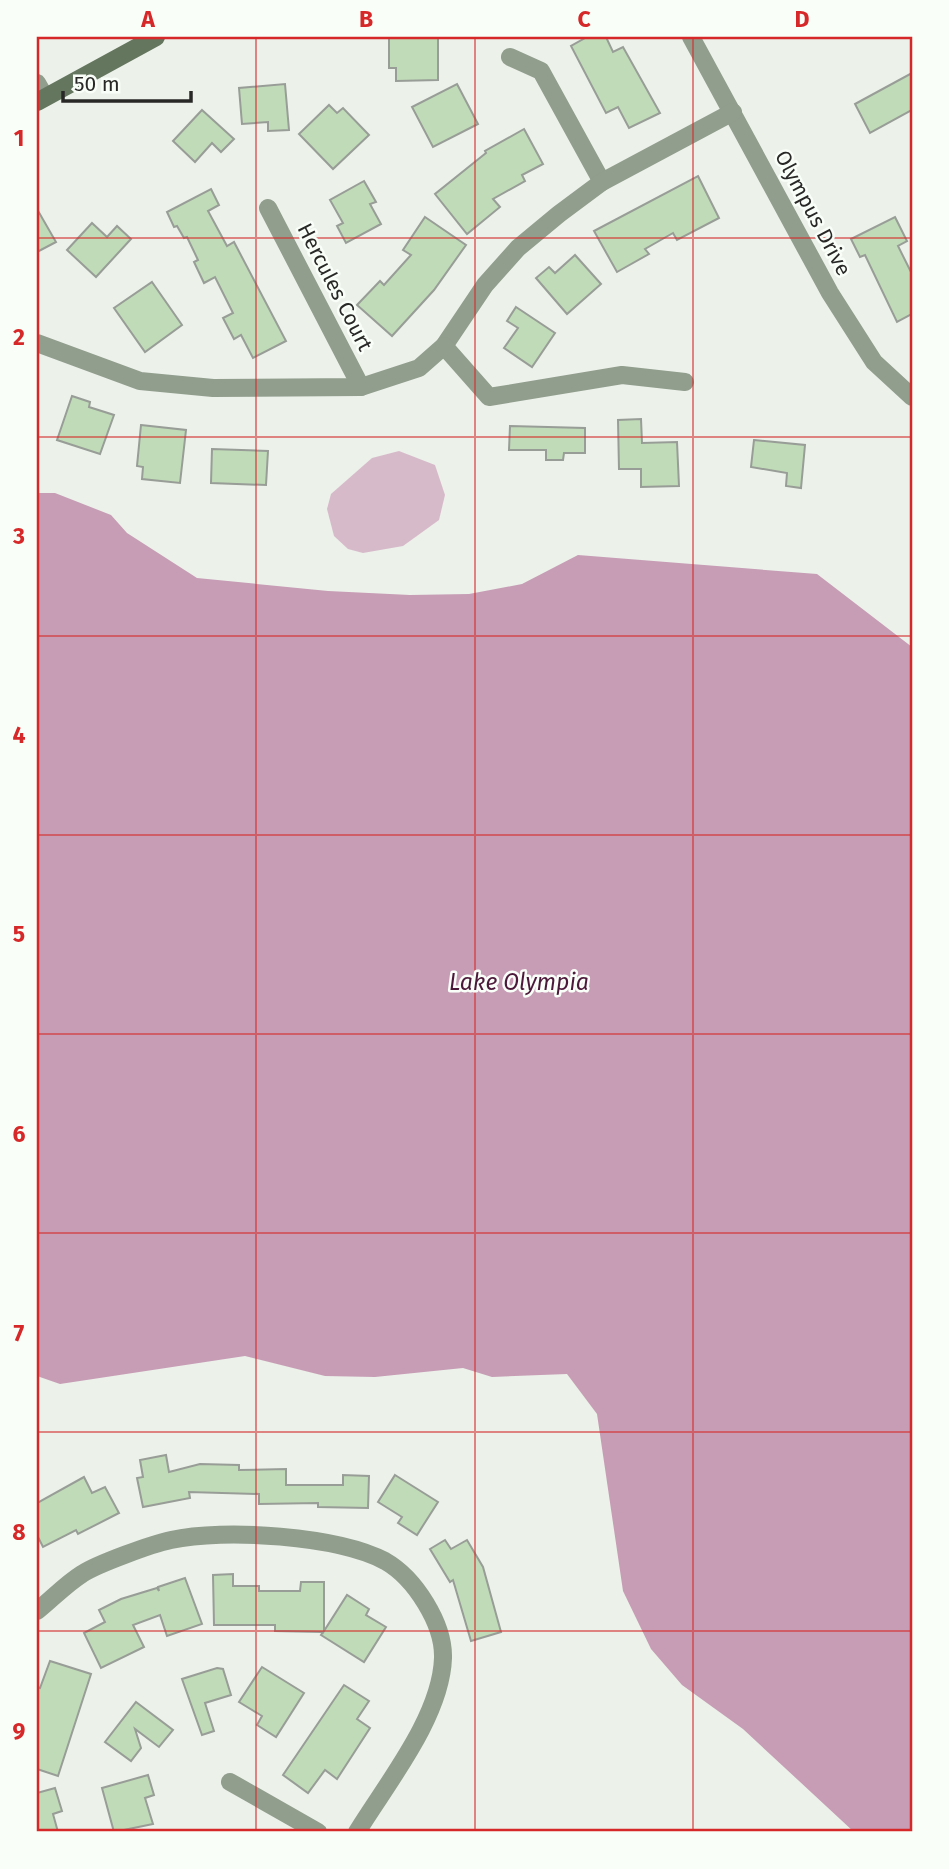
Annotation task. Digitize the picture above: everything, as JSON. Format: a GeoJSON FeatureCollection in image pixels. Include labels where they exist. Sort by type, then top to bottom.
{"type":"FeatureCollection","features":[{"type":"Feature","properties":{"kind":"main road"},"geometry":{"type":"LineString","coordinates":[[39,94],[156,37]]}},
{"type":"Feature","properties":{"kind":"street","name":"Olympus Drive"},"geometry":{"type":"LineString","coordinates":[[691,37],[830,293],[874,362],[912,397]]}},
{"type":"Feature","properties":{"kind":"street"},"geometry":{"type":"LineString","coordinates":[[510,57],[541,71],[601,182]]}},
{"type":"Feature","properties":{"kind":"street"},"geometry":{"type":"LineString","coordinates":[[37,343],[140,381],[213,388],[361,387],[419,368],[444,346],[485,285],[518,248],[601,182],[733,112]]}},
{"type":"Feature","properties":{"kind":"street","name":"Hercules Court"},"geometry":{"type":"LineString","coordinates":[[268,208],[361,387]]}},
{"type":"Feature","properties":{"kind":"street"},"geometry":{"type":"LineString","coordinates":[[444,346],[489,397],[622,375],[685,382]]}},
{"type":"Feature","properties":{"kind":"street"},"geometry":{"type":"LineString","coordinates":[[37,1611],[84,1572],[171,1540],[237,1534],[350,1547],[387,1562],[417,1591],[436,1623],[443,1658],[432,1709],[357,1832]]}},
{"type":"Feature","properties":{"kind":"street"},"geometry":{"type":"LineString","coordinates":[[230,1782],[318,1832]]}},
{"type":"Feature","properties":{"kind":"shaded area"},"geometry":{"type":"Polygon","coordinates":[[[399,451],[435,465],[445,495],[439,520],[403,546],[363,553],[348,549],[334,536],[327,509],[331,494],[372,458],[399,451]]]}},
{"type":"Feature","properties":{"kind":"water","name":"Lake Olympia"},"geometry":{"type":"Polygon","coordinates":[[[37,493],[55,493],[111,515],[127,533],[197,578],[328,591],[410,595],[469,594],[522,584],[578,555],[817,574],[912,647],[912,1832],[854,1832],[743,1729],[682,1685],[651,1649],[623,1591],[597,1414],[567,1374],[492,1377],[463,1368],[375,1377],[325,1376],[245,1356],[60,1384],[37,1376],[37,493]]]}},
{"type":"Feature","properties":{"kind":"building"},"geometry":{"type":"Polygon","coordinates":[[[389,37],[438,37],[438,80],[396,81],[396,68],[389,68],[389,37]]]}},
{"type":"Feature","properties":{"kind":"building"},"geometry":{"type":"Polygon","coordinates":[[[587,37],[606,37],[613,52],[623,47],[660,113],[629,128],[618,107],[606,113],[571,46],[587,37]]]}},
{"type":"Feature","properties":{"kind":"building"},"geometry":{"type":"Polygon","coordinates":[[[912,73],[912,110],[870,133],[855,104],[912,73]]]}},
{"type":"Feature","properties":{"kind":"building"},"geometry":{"type":"Polygon","coordinates":[[[285,84],[289,130],[268,131],[268,122],[242,124],[239,88],[285,84]]]}},
{"type":"Feature","properties":{"kind":"building"},"geometry":{"type":"Polygon","coordinates":[[[457,84],[478,124],[433,147],[412,107],[457,84]]]}},
{"type":"Feature","properties":{"kind":"building"},"geometry":{"type":"Polygon","coordinates":[[[329,105],[337,113],[343,108],[369,135],[333,169],[299,134],[329,105]]]}},
{"type":"Feature","properties":{"kind":"building"},"geometry":{"type":"Polygon","coordinates":[[[202,110],[234,139],[221,152],[212,143],[195,162],[173,141],[202,110]]]}},
{"type":"Feature","properties":{"kind":"building"},"geometry":{"type":"Polygon","coordinates":[[[524,129],[543,164],[522,175],[525,181],[493,199],[500,207],[467,234],[435,194],[486,153],[485,151],[524,129]]]}},
{"type":"Feature","properties":{"kind":"building"},"geometry":{"type":"Polygon","coordinates":[[[698,176],[719,218],[677,240],[673,233],[645,249],[649,254],[617,272],[594,231],[698,176]]]}},
{"type":"Feature","properties":{"kind":"building"},"geometry":{"type":"Polygon","coordinates":[[[364,181],[376,202],[370,204],[381,224],[346,243],[337,226],[343,223],[330,200],[364,181]]]}},
{"type":"Feature","properties":{"kind":"building"},"geometry":{"type":"Polygon","coordinates":[[[211,189],[219,205],[208,211],[227,246],[234,242],[286,341],[253,358],[241,335],[234,339],[223,318],[233,313],[215,277],[204,283],[194,262],[198,260],[187,237],[184,238],[177,226],[174,227],[167,212],[211,189]]]}},
{"type":"Feature","properties":{"kind":"building"},"geometry":{"type":"Polygon","coordinates":[[[37,209],[56,242],[37,252],[37,209]]]}},
{"type":"Feature","properties":{"kind":"building"},"geometry":{"type":"Polygon","coordinates":[[[425,217],[466,245],[434,290],[392,336],[357,305],[380,281],[384,285],[411,255],[403,250],[425,217]]]}},
{"type":"Feature","properties":{"kind":"building"},"geometry":{"type":"Polygon","coordinates":[[[895,217],[907,241],[898,246],[912,274],[912,314],[897,322],[865,255],[860,257],[851,239],[895,217]]]}},
{"type":"Feature","properties":{"kind":"building"},"geometry":{"type":"Polygon","coordinates":[[[92,223],[107,237],[117,226],[131,239],[96,277],[67,250],[92,223]]]}},
{"type":"Feature","properties":{"kind":"building"},"geometry":{"type":"Polygon","coordinates":[[[575,255],[601,284],[567,314],[536,278],[549,267],[555,273],[575,255]]]}},
{"type":"Feature","properties":{"kind":"building"},"geometry":{"type":"Polygon","coordinates":[[[152,282],[182,325],[145,352],[114,308],[152,282]]]}},
{"type":"Feature","properties":{"kind":"building"},"geometry":{"type":"Polygon","coordinates":[[[516,307],[555,333],[532,367],[504,348],[518,328],[507,321],[516,307]]]}},
{"type":"Feature","properties":{"kind":"building"},"geometry":{"type":"Polygon","coordinates":[[[72,396],[90,402],[89,407],[114,415],[100,454],[57,440],[72,396]]]}},
{"type":"Feature","properties":{"kind":"building"},"geometry":{"type":"Polygon","coordinates":[[[641,419],[642,443],[677,442],[679,486],[641,487],[641,469],[619,469],[618,420],[641,419]]]}},
{"type":"Feature","properties":{"kind":"building"},"geometry":{"type":"Polygon","coordinates":[[[141,425],[186,430],[180,483],[142,479],[143,467],[137,466],[141,425]]]}},
{"type":"Feature","properties":{"kind":"building"},"geometry":{"type":"Polygon","coordinates":[[[510,426],[585,428],[585,453],[564,453],[563,460],[546,460],[546,450],[509,450],[510,426]]]}},
{"type":"Feature","properties":{"kind":"building"},"geometry":{"type":"Polygon","coordinates":[[[754,440],[805,445],[801,488],[786,486],[787,473],[751,467],[754,440]]]}},
{"type":"Feature","properties":{"kind":"building"},"geometry":{"type":"Polygon","coordinates":[[[212,449],[268,451],[266,485],[211,483],[212,449]]]}},
{"type":"Feature","properties":{"kind":"building"},"geometry":{"type":"Polygon","coordinates":[[[166,1455],[169,1472],[200,1464],[239,1465],[239,1470],[286,1469],[286,1485],[343,1485],[343,1475],[369,1476],[368,1508],[318,1507],[318,1503],[259,1504],[259,1494],[189,1492],[190,1498],[143,1507],[137,1478],[143,1477],[140,1460],[166,1455]]]}},
{"type":"Feature","properties":{"kind":"building"},"geometry":{"type":"Polygon","coordinates":[[[395,1475],[438,1502],[417,1535],[398,1523],[402,1517],[378,1502],[395,1475]]]}},
{"type":"Feature","properties":{"kind":"building"},"geometry":{"type":"Polygon","coordinates":[[[84,1477],[92,1493],[105,1487],[119,1513],[78,1534],[76,1530],[43,1547],[37,1535],[37,1503],[84,1477]]]}},
{"type":"Feature","properties":{"kind":"building"},"geometry":{"type":"Polygon","coordinates":[[[445,1540],[451,1549],[467,1540],[483,1567],[501,1632],[471,1641],[453,1580],[450,1582],[430,1549],[445,1540]]]}},
{"type":"Feature","properties":{"kind":"building"},"geometry":{"type":"Polygon","coordinates":[[[233,1574],[233,1586],[259,1586],[259,1591],[300,1591],[301,1582],[324,1582],[324,1631],[347,1595],[369,1609],[366,1615],[386,1627],[364,1662],[321,1635],[323,1632],[275,1631],[275,1625],[214,1625],[213,1575],[233,1574]]]}},
{"type":"Feature","properties":{"kind":"building"},"geometry":{"type":"Polygon","coordinates":[[[185,1578],[202,1624],[167,1636],[160,1615],[133,1625],[144,1647],[101,1668],[84,1633],[105,1622],[99,1610],[121,1599],[157,1588],[159,1591],[158,1587],[185,1578]]]}},
{"type":"Feature","properties":{"kind":"building"},"geometry":{"type":"Polygon","coordinates":[[[50,1661],[91,1674],[58,1776],[37,1769],[37,1687],[40,1688],[50,1661]]]}},
{"type":"Feature","properties":{"kind":"building"},"geometry":{"type":"Polygon","coordinates":[[[262,1667],[304,1693],[276,1737],[257,1725],[262,1716],[239,1702],[262,1667]]]}},
{"type":"Feature","properties":{"kind":"building"},"geometry":{"type":"Polygon","coordinates":[[[217,1668],[223,1669],[231,1695],[205,1703],[214,1731],[202,1735],[182,1679],[217,1668]]]}},
{"type":"Feature","properties":{"kind":"building"},"geometry":{"type":"Polygon","coordinates":[[[344,1685],[369,1701],[357,1719],[370,1728],[337,1779],[325,1770],[308,1793],[283,1775],[344,1685]]]}},
{"type":"Feature","properties":{"kind":"building"},"geometry":{"type":"Polygon","coordinates":[[[136,1702],[173,1730],[159,1747],[135,1729],[141,1748],[131,1761],[105,1742],[136,1702]]]}},
{"type":"Feature","properties":{"kind":"building"},"geometry":{"type":"Polygon","coordinates":[[[148,1775],[154,1795],[145,1798],[153,1824],[114,1832],[102,1788],[148,1775]]]}},
{"type":"Feature","properties":{"kind":"building"},"geometry":{"type":"Polygon","coordinates":[[[55,1788],[62,1811],[53,1814],[58,1832],[37,1832],[37,1793],[55,1788]]]}}]}
